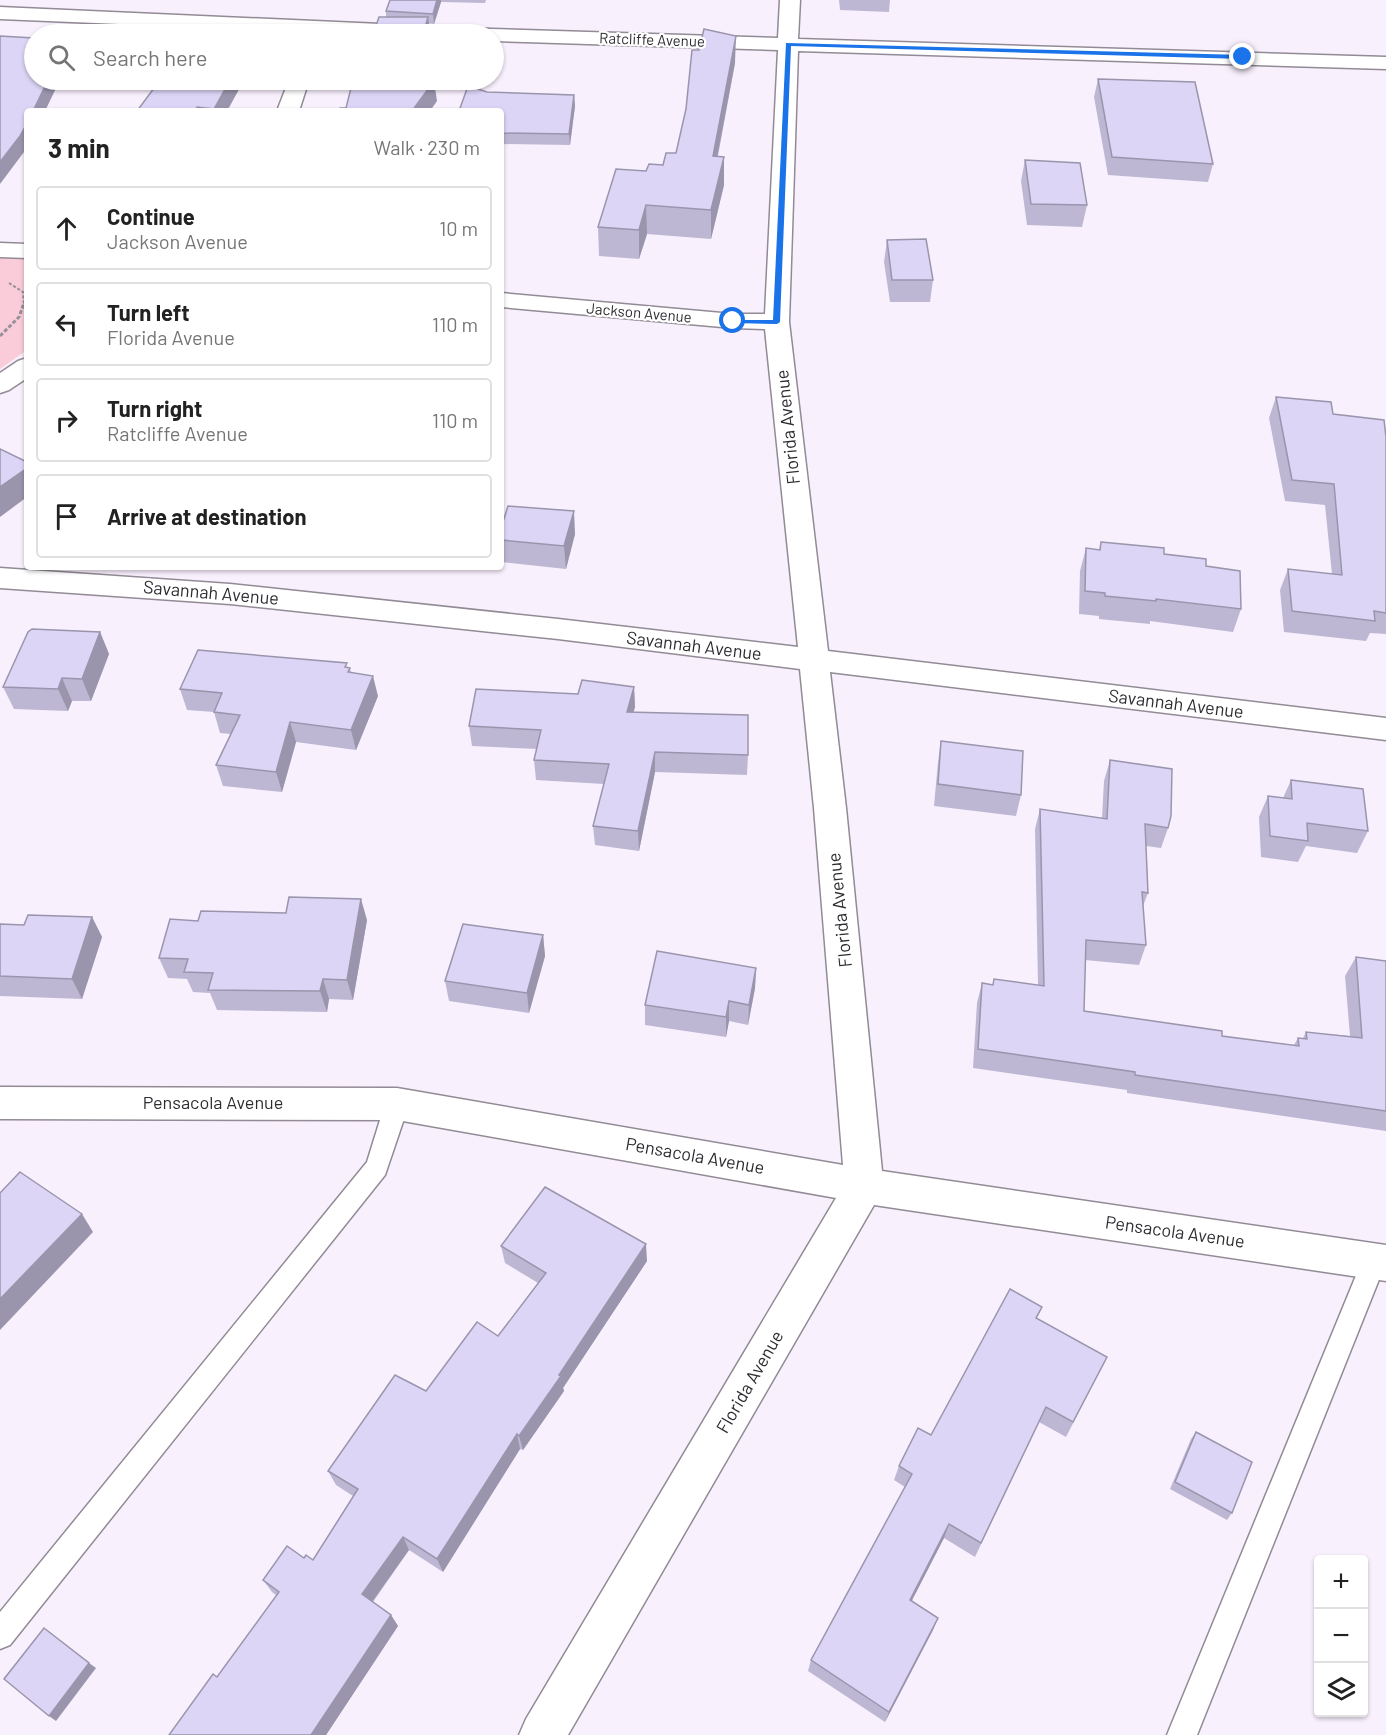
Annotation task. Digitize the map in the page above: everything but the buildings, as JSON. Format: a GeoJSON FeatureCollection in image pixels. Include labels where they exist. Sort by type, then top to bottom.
{"type":"FeatureCollection","features":[{"type":"Feature","properties":{"kind":"street","name":"Florida Avenue"},"geometry":{"type":"LineString","coordinates":[[542,1735],[864,1186],[847,977],[777,322],[790,0]]}},
{"type":"Feature","properties":{"kind":"street"},"geometry":{"type":"LineString","coordinates":[[0,13],[95,15],[220,24]]}},
{"type":"Feature","properties":{"kind":"street","name":"Ratcliffe Avenue"},"geometry":{"type":"LineString","coordinates":[[504,35],[1386,63]]}},
{"type":"Feature","properties":{"kind":"street"},"geometry":{"type":"LineString","coordinates":[[289,108],[295,90]]}},
{"type":"Feature","properties":{"kind":"street"},"geometry":{"type":"LineString","coordinates":[[0,250],[24,251]]}},
{"type":"Feature","properties":{"kind":"street","name":"Jackson Avenue"},"geometry":{"type":"LineString","coordinates":[[504,300],[733,321],[777,322]]}},
{"type":"Feature","properties":{"kind":"street"},"geometry":{"type":"LineString","coordinates":[[0,385],[24,368]]}},
{"type":"Feature","properties":{"kind":"street","name":"Savannah Avenue"},"geometry":{"type":"LineString","coordinates":[[0,578],[230,594],[558,629],[1386,729]]}},
{"type":"Feature","properties":{"kind":"street","name":"Pensacola Avenue"},"geometry":{"type":"LineString","coordinates":[[0,1103],[397,1104],[864,1186],[1380,1262]]}},
{"type":"Feature","properties":{"kind":"lane"},"geometry":{"type":"LineString","coordinates":[[0,1635],[377,1167],[397,1104]]}},
{"type":"Feature","properties":{"kind":"lane"},"geometry":{"type":"LineString","coordinates":[[1182,1735],[1380,1262]]}},
{"type":"Feature","properties":{"kind":"path"},"geometry":{"type":"LineString","coordinates":[[3,281],[17,288],[24,297]]}},
{"type":"Feature","properties":{"kind":"path"},"geometry":{"type":"LineString","coordinates":[[0,336],[19,317],[24,301]]}},
{"type":"Feature","properties":{"kind":"shaded area"},"geometry":{"type":"Polygon","coordinates":[[[0,256],[24,259],[24,352],[0,369],[0,256]]]}},
{"type":"Feature","properties":{"kind":"route"},"geometry":{"type":"LineString","coordinates":[[733,321],[777,322],[778,249],[788,44],[1243,57]]}}]}
